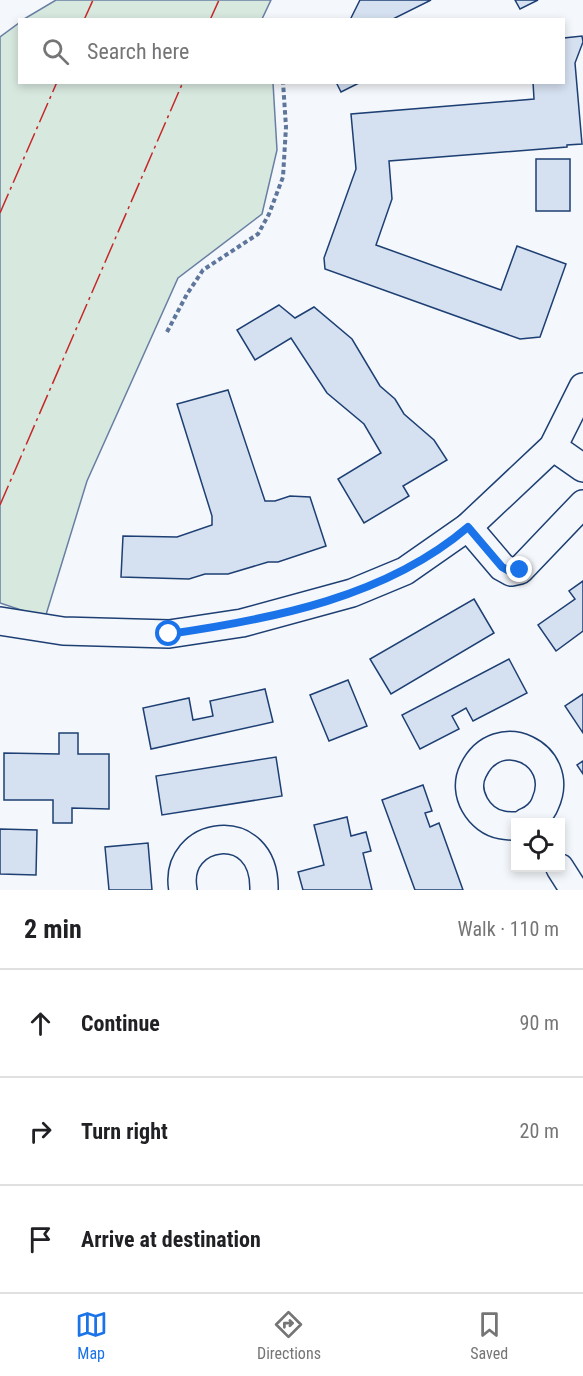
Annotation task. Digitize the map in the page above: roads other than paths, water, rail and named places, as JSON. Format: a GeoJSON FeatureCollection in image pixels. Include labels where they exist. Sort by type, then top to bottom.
{"type":"FeatureCollection","features":[{"type":"Feature","properties":{"kind":"street"},"geometry":{"type":"LineString","coordinates":[[0,621],[63,631],[169,634],[243,623],[352,593],[405,571],[468,527],[553,447],[583,387]]}},
{"type":"Feature","properties":{"kind":"street"},"geometry":{"type":"LineString","coordinates":[[553,447],[583,468]]}},
{"type":"Feature","properties":{"kind":"street"},"geometry":{"type":"LineString","coordinates":[[468,527],[502,567],[511,572],[520,570],[583,504]]}},
{"type":"Feature","properties":{"kind":"street"},"geometry":{"type":"LineString","coordinates":[[183,890],[182,872],[189,856],[201,845],[216,840],[233,840],[248,847],[259,859],[265,874],[264,890]]}},
{"type":"Feature","properties":{"kind":"street"},"geometry":{"type":"LineString","coordinates":[[563,872],[574,890]]}}]}
